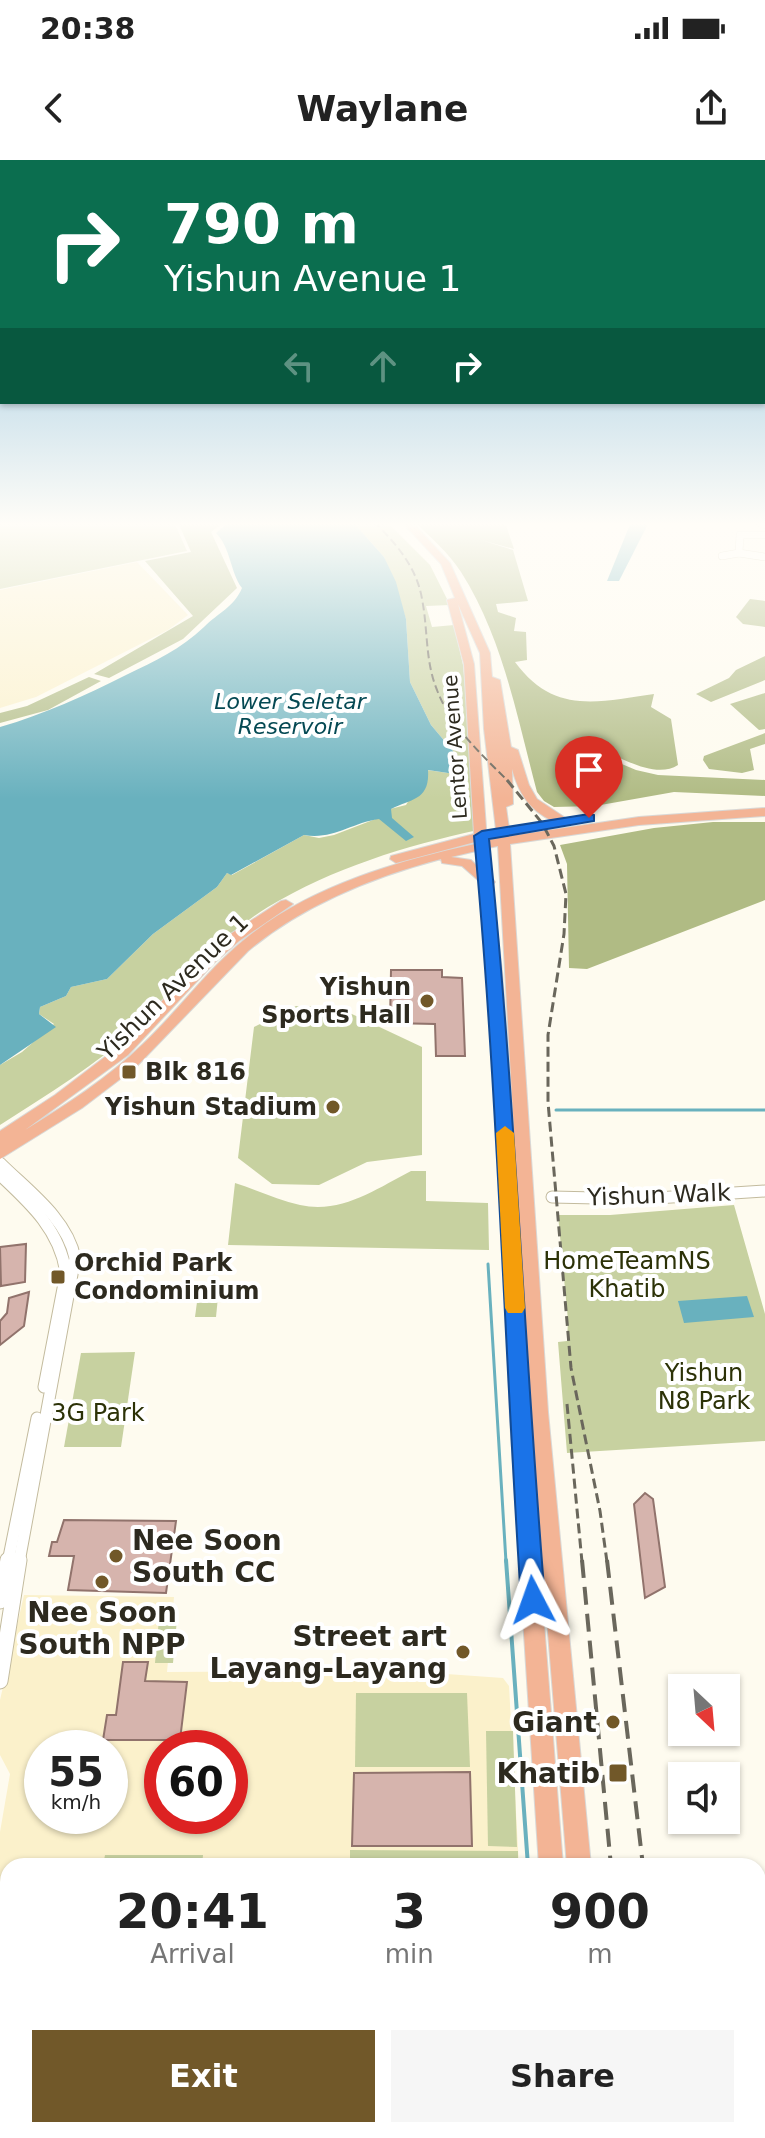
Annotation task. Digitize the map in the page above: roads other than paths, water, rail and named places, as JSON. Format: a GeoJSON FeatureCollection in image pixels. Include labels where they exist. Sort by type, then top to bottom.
{"type":"FeatureCollection","features":[{"type":"Feature","properties":{"kind":"main road","name":"Lentor Avenue"},"geometry":{"type":"LineString","coordinates":[[457,614],[469,664],[532,1446]]}},
{"type":"Feature","properties":{"kind":"main road","name":"Lentor Avenue"},"geometry":{"type":"LineString","coordinates":[[468,614],[485,653],[494,768],[503,831]]}},
{"type":"Feature","properties":{"kind":"main road"},"geometry":{"type":"LineString","coordinates":[[484,661],[494,676],[502,720],[508,797],[503,831],[551,1858]]}},
{"type":"Feature","properties":{"kind":"main road"},"geometry":{"type":"LineString","coordinates":[[502,720],[531,803],[539,811],[564,821]]}},
{"type":"Feature","properties":{"kind":"main road","name":"Yishun Avenue 1"},"geometry":{"type":"LineString","coordinates":[[0,1139],[123,1051],[210,959],[234,938],[292,901],[343,878],[483,841],[503,831],[664,808],[765,802]]}},
{"type":"Feature","properties":{"kind":"main road","name":"Yishun Avenue 1"},"geometry":{"type":"LineString","coordinates":[[503,831],[551,834],[677,816],[765,812]]}},
{"type":"Feature","properties":{"kind":"main road"},"geometry":{"type":"LineString","coordinates":[[479,814],[437,852],[466,863],[488,882]]}},
{"type":"Feature","properties":{"kind":"main road"},"geometry":{"type":"LineString","coordinates":[[505,861],[551,834]]}},
{"type":"Feature","properties":{"kind":"main road","name":"Yishun Avenue 1"},"geometry":{"type":"LineString","coordinates":[[0,1153],[75,1107],[137,1059],[220,969],[259,935],[314,901],[437,852]]}},
{"type":"Feature","properties":{"kind":"main road"},"geometry":{"type":"LineString","coordinates":[[343,878],[361,875],[364,878],[360,882]]}},
{"type":"Feature","properties":{"kind":"main road"},"geometry":{"type":"LineString","coordinates":[[532,1446],[578,1858]]}},
{"type":"Feature","properties":{"kind":"street"},"geometry":{"type":"LineString","coordinates":[[0,1163],[49,1214],[67,1236],[75,1254],[70,1299],[29,1499],[0,1681]]}},
{"type":"Feature","properties":{"kind":"street"},"geometry":{"type":"LineString","coordinates":[[0,1175],[57,1239],[65,1258],[66,1273],[0,1601]]}},
{"type":"Feature","properties":{"kind":"street","name":"Yishun Walk"},"geometry":{"type":"LineString","coordinates":[[552,1197],[641,1199],[765,1191]]}},
{"type":"Feature","properties":{"kind":"water","name":"Lower Seletar Reservoir"},"geometry":{"type":"Polygon","coordinates":[[[219,614],[405,614],[410,682],[431,725],[453,751],[456,769],[468,770],[448,773],[428,770],[423,793],[391,809],[392,818],[414,837],[406,841],[379,819],[324,835],[304,835],[231,875],[227,873],[217,887],[153,934],[107,979],[71,987],[66,996],[40,1007],[39,1014],[56,1027],[0,1065],[0,727],[95,690],[186,642],[219,614]]]}},
{"type":"Feature","properties":{"kind":"water"},"geometry":{"type":"Polygon","coordinates":[[[747,1296],[754,1317],[684,1323],[678,1301],[747,1296]]]}},
{"type":"Feature","properties":{"kind":"waterway"},"geometry":{"type":"LineString","coordinates":[[556,1110],[765,1110]]}},
{"type":"Feature","properties":{"kind":"waterway"},"geometry":{"type":"LineString","coordinates":[[488,1264],[506,1562]]}},
{"type":"Feature","properties":{"kind":"waterway"},"geometry":{"type":"LineString","coordinates":[[506,1560],[527,1858]]}},
{"type":"Feature","properties":{"kind":"railway"},"geometry":{"type":"LineString","coordinates":[[424,614],[430,668],[443,703],[468,740],[509,782]]}},
{"type":"Feature","properties":{"kind":"railway"},"geometry":{"type":"LineString","coordinates":[[507,780],[542,823],[554,846],[566,894],[564,934],[548,1035],[548,1102],[571,1368],[600,1511],[607,1562]]}},
{"type":"Feature","properties":{"kind":"railway"},"geometry":{"type":"LineString","coordinates":[[567,1404],[582,1562]]}},
{"type":"Feature","properties":{"kind":"railway"},"geometry":{"type":"LineString","coordinates":[[582,1560],[610,1858]]}},
{"type":"Feature","properties":{"kind":"railway"},"geometry":{"type":"LineString","coordinates":[[607,1560],[642,1858]]}},
{"type":"Feature","properties":{"kind":"place","name":"Yishun Sports Hall"},"geometry":{"type":"Point","coordinates":[427,1001]}},
{"type":"Feature","properties":{"kind":"place","name":"Blk 816"},"geometry":{"type":"Point","coordinates":[129,1072]}},
{"type":"Feature","properties":{"kind":"place","name":"Yishun Stadium"},"geometry":{"type":"Point","coordinates":[333,1107]}},
{"type":"Feature","properties":{"kind":"place","name":"Orchid Park Condominium"},"geometry":{"type":"Point","coordinates":[58,1277]}},
{"type":"Feature","properties":{"kind":"place","name":"Nee Soon South CC"},"geometry":{"type":"Point","coordinates":[116,1556]}},
{"type":"Feature","properties":{"kind":"place","name":"Nee Soon South NPP"},"geometry":{"type":"Point","coordinates":[102,1582]}},
{"type":"Feature","properties":{"kind":"place","name":"Street art Layang-Layang"},"geometry":{"type":"Point","coordinates":[463,1652]}},
{"type":"Feature","properties":{"kind":"place","name":"Giant"},"geometry":{"type":"Point","coordinates":[613,1722]}},
{"type":"Feature","properties":{"kind":"place","name":"Khatib"},"geometry":{"type":"Point","coordinates":[618,1773]}},
{"type":"Feature","properties":{"kind":"park label","name":"HomeTeamNS Khatib"},"geometry":{"type":"Point","coordinates":[627,1275]}},
{"type":"Feature","properties":{"kind":"park label","name":"Yishun N8 Park"},"geometry":{"type":"Point","coordinates":[704,1387]}},
{"type":"Feature","properties":{"kind":"park label","name":"3G Park"},"geometry":{"type":"Point","coordinates":[98,1413]}}]}
